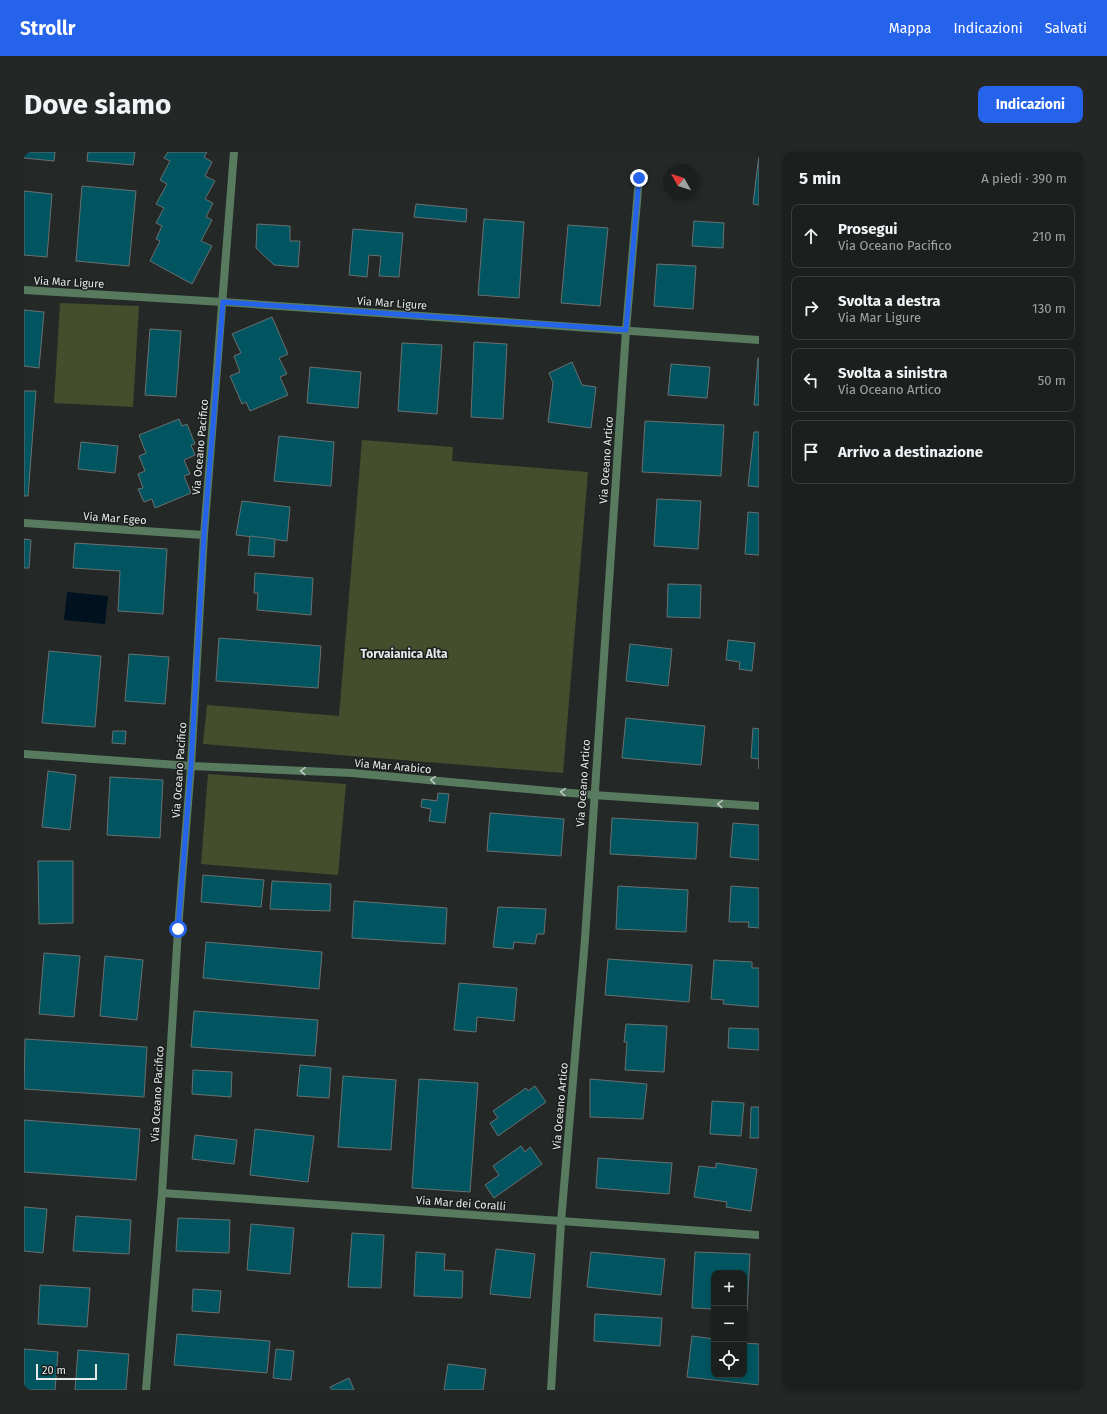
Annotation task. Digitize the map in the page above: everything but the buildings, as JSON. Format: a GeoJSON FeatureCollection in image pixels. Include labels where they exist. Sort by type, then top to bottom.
{"type":"FeatureCollection","features":[{"type":"Feature","properties":{"kind":"street","name":"Via Oceano Pacifico"},"geometry":{"type":"LineString","coordinates":[[146,1390],[162,1193],[178,929],[191,766],[204,535],[234,152]]}},
{"type":"Feature","properties":{"kind":"street","name":"Via Oceano Artico"},"geometry":{"type":"LineString","coordinates":[[551,1390],[561,1222],[585,940],[593,795],[626,330],[639,178]]}},
{"type":"Feature","properties":{"kind":"street","name":"Via Mar Ligure"},"geometry":{"type":"LineString","coordinates":[[24,290],[223,302],[759,340]]}},
{"type":"Feature","properties":{"kind":"street","name":"Via Mar Egeo"},"geometry":{"type":"LineString","coordinates":[[24,523],[204,535]]}},
{"type":"Feature","properties":{"kind":"street","name":"Via Mar Arabico"},"geometry":{"type":"LineString","coordinates":[[24,754],[191,766],[352,773],[593,795],[759,806]]}},
{"type":"Feature","properties":{"kind":"street","name":"Via Mar dei Coralli"},"geometry":{"type":"LineString","coordinates":[[162,1193],[759,1235]]}},
{"type":"Feature","properties":{"kind":"green space"},"geometry":{"type":"Polygon","coordinates":[[[60,303],[139,306],[133,407],[54,403],[60,303]]]}},
{"type":"Feature","properties":{"kind":"green space"},"geometry":{"type":"Polygon","coordinates":[[[362,440],[453,447],[452,461],[588,472],[563,773],[203,744],[207,705],[339,716],[362,440]]]}},
{"type":"Feature","properties":{"kind":"green space"},"geometry":{"type":"Polygon","coordinates":[[[208,774],[346,784],[338,875],[201,864],[208,774]]]}},
{"type":"Feature","properties":{"kind":"water"},"geometry":{"type":"Polygon","coordinates":[[[67,592],[108,596],[105,624],[64,620],[67,592]]]}},
{"type":"Feature","properties":{"kind":"district","name":"Torvaianica Alta"},"geometry":{"type":"Point","coordinates":[404,654]}},
{"type":"Feature","properties":{"kind":"route"},"geometry":{"type":"LineString","coordinates":[[178,929],[191,766],[204,535],[223,302],[626,330],[639,178]]}}]}
